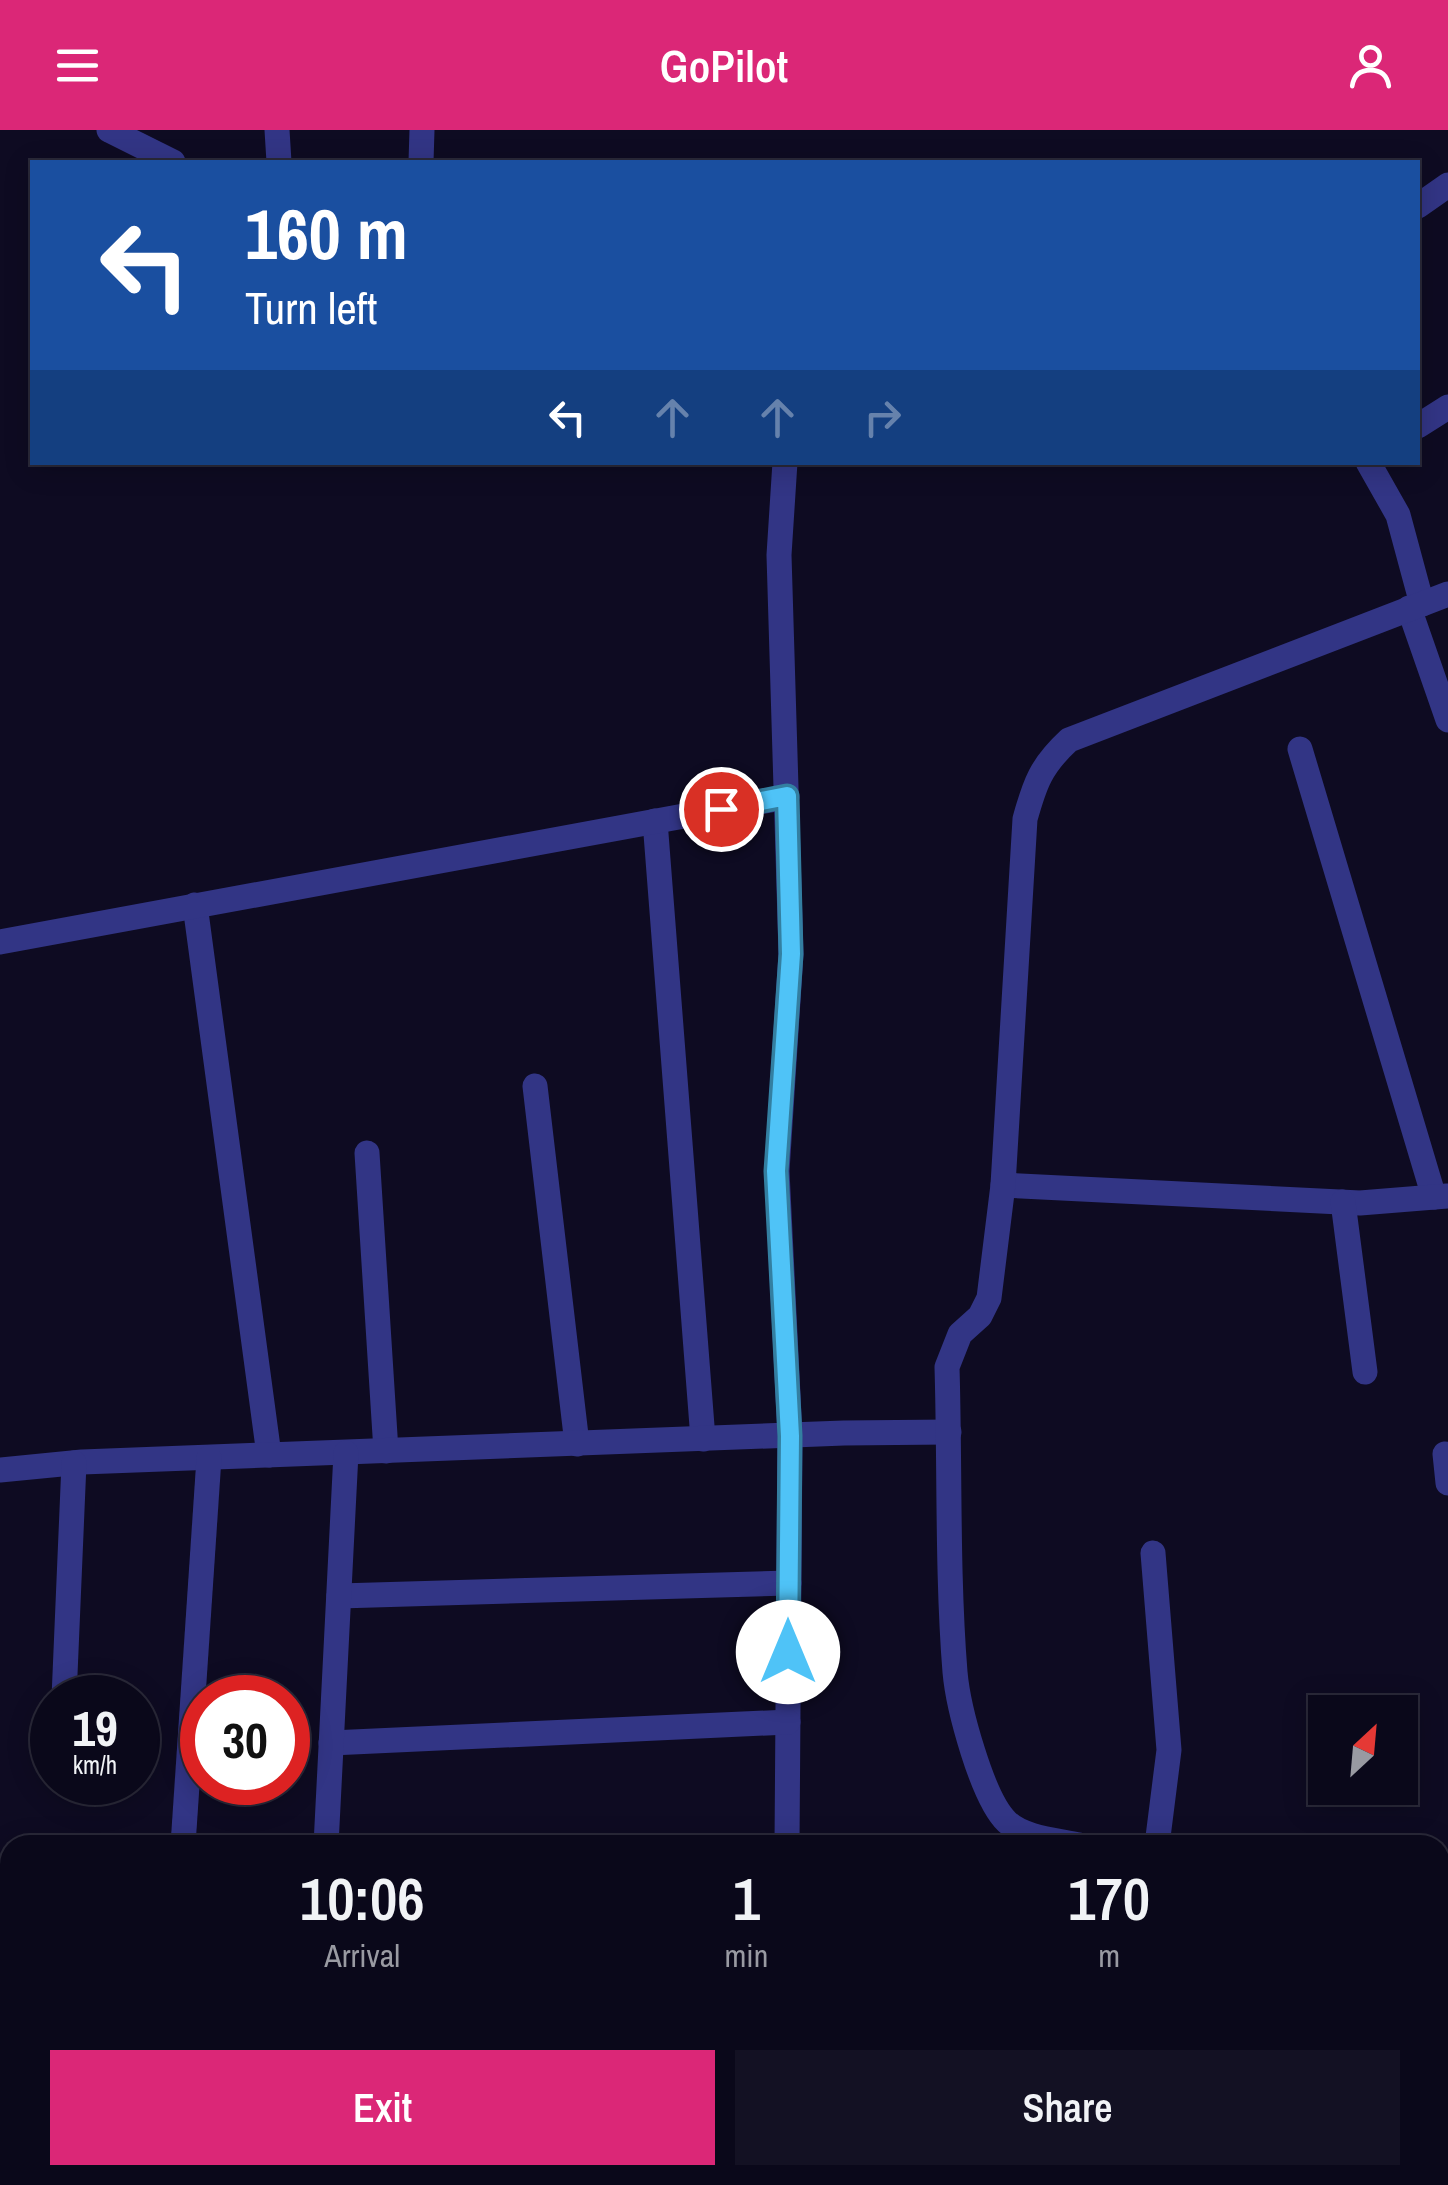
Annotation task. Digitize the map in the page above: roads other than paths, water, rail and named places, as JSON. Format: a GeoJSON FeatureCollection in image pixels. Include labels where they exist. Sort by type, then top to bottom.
{"type":"FeatureCollection","features":[{"type":"Feature","properties":{"kind":"street"},"geometry":{"type":"LineString","coordinates":[[109,130],[169,160]]}},
{"type":"Feature","properties":{"kind":"street"},"geometry":{"type":"LineString","coordinates":[[278,130],[279,160]]}},
{"type":"Feature","properties":{"kind":"street"},"geometry":{"type":"LineString","coordinates":[[421,160],[422,130]]}},
{"type":"Feature","properties":{"kind":"street"},"geometry":{"type":"LineString","coordinates":[[1420,205],[1448,185]]}},
{"type":"Feature","properties":{"kind":"street"},"geometry":{"type":"LineString","coordinates":[[1420,425],[1448,408]]}},
{"type":"Feature","properties":{"kind":"street"},"geometry":{"type":"LineString","coordinates":[[785,465],[779,554],[791,954],[776,1171],[799,1436],[789,1583],[787,1835]]}},
{"type":"Feature","properties":{"kind":"street"},"geometry":{"type":"LineString","coordinates":[[1370,465],[1398,515],[1416,606],[1448,720]]}},
{"type":"Feature","properties":{"kind":"street"},"geometry":{"type":"LineString","coordinates":[[1034,1835],[1009,1824],[991,1802],[966,1725],[956,1673],[947,1367],[960,1334],[980,1316],[989,1298],[1003,1185],[1025,819],[1046,762],[1068,740],[1448,594]]}},
{"type":"Feature","properties":{"kind":"street"},"geometry":{"type":"LineString","coordinates":[[1003,1185],[1343,1202],[1441,1197],[1300,749]]}},
{"type":"Feature","properties":{"kind":"street"},"geometry":{"type":"LineString","coordinates":[[0,942],[787,796]]}},
{"type":"Feature","properties":{"kind":"street"},"geometry":{"type":"LineString","coordinates":[[656,821],[704,1440]]}},
{"type":"Feature","properties":{"kind":"street"},"geometry":{"type":"LineString","coordinates":[[196,905],[269,1455]]}},
{"type":"Feature","properties":{"kind":"street"},"geometry":{"type":"LineString","coordinates":[[535,1086],[577,1444]]}},
{"type":"Feature","properties":{"kind":"street"},"geometry":{"type":"LineString","coordinates":[[367,1154],[386,1451]]}},
{"type":"Feature","properties":{"kind":"street"},"geometry":{"type":"LineString","coordinates":[[1343,1202],[1364,1372]]}},
{"type":"Feature","properties":{"kind":"street"},"geometry":{"type":"LineString","coordinates":[[0,1470],[269,1455],[949,1432]]}},
{"type":"Feature","properties":{"kind":"street"},"geometry":{"type":"LineString","coordinates":[[326,1835],[346,1453]]}},
{"type":"Feature","properties":{"kind":"street"},"geometry":{"type":"LineString","coordinates":[[1445,1454],[1448,1482]]}},
{"type":"Feature","properties":{"kind":"street"},"geometry":{"type":"LineString","coordinates":[[184,1835],[209,1458]]}},
{"type":"Feature","properties":{"kind":"street"},"geometry":{"type":"LineString","coordinates":[[65,1675],[74,1463]]}},
{"type":"Feature","properties":{"kind":"street"},"geometry":{"type":"LineString","coordinates":[[1152,1553],[1170,1750],[1159,1835]]}},
{"type":"Feature","properties":{"kind":"street"},"geometry":{"type":"LineString","coordinates":[[338,1596],[789,1583]]}},
{"type":"Feature","properties":{"kind":"street"},"geometry":{"type":"LineString","coordinates":[[331,1742],[788,1722]]}}]}
